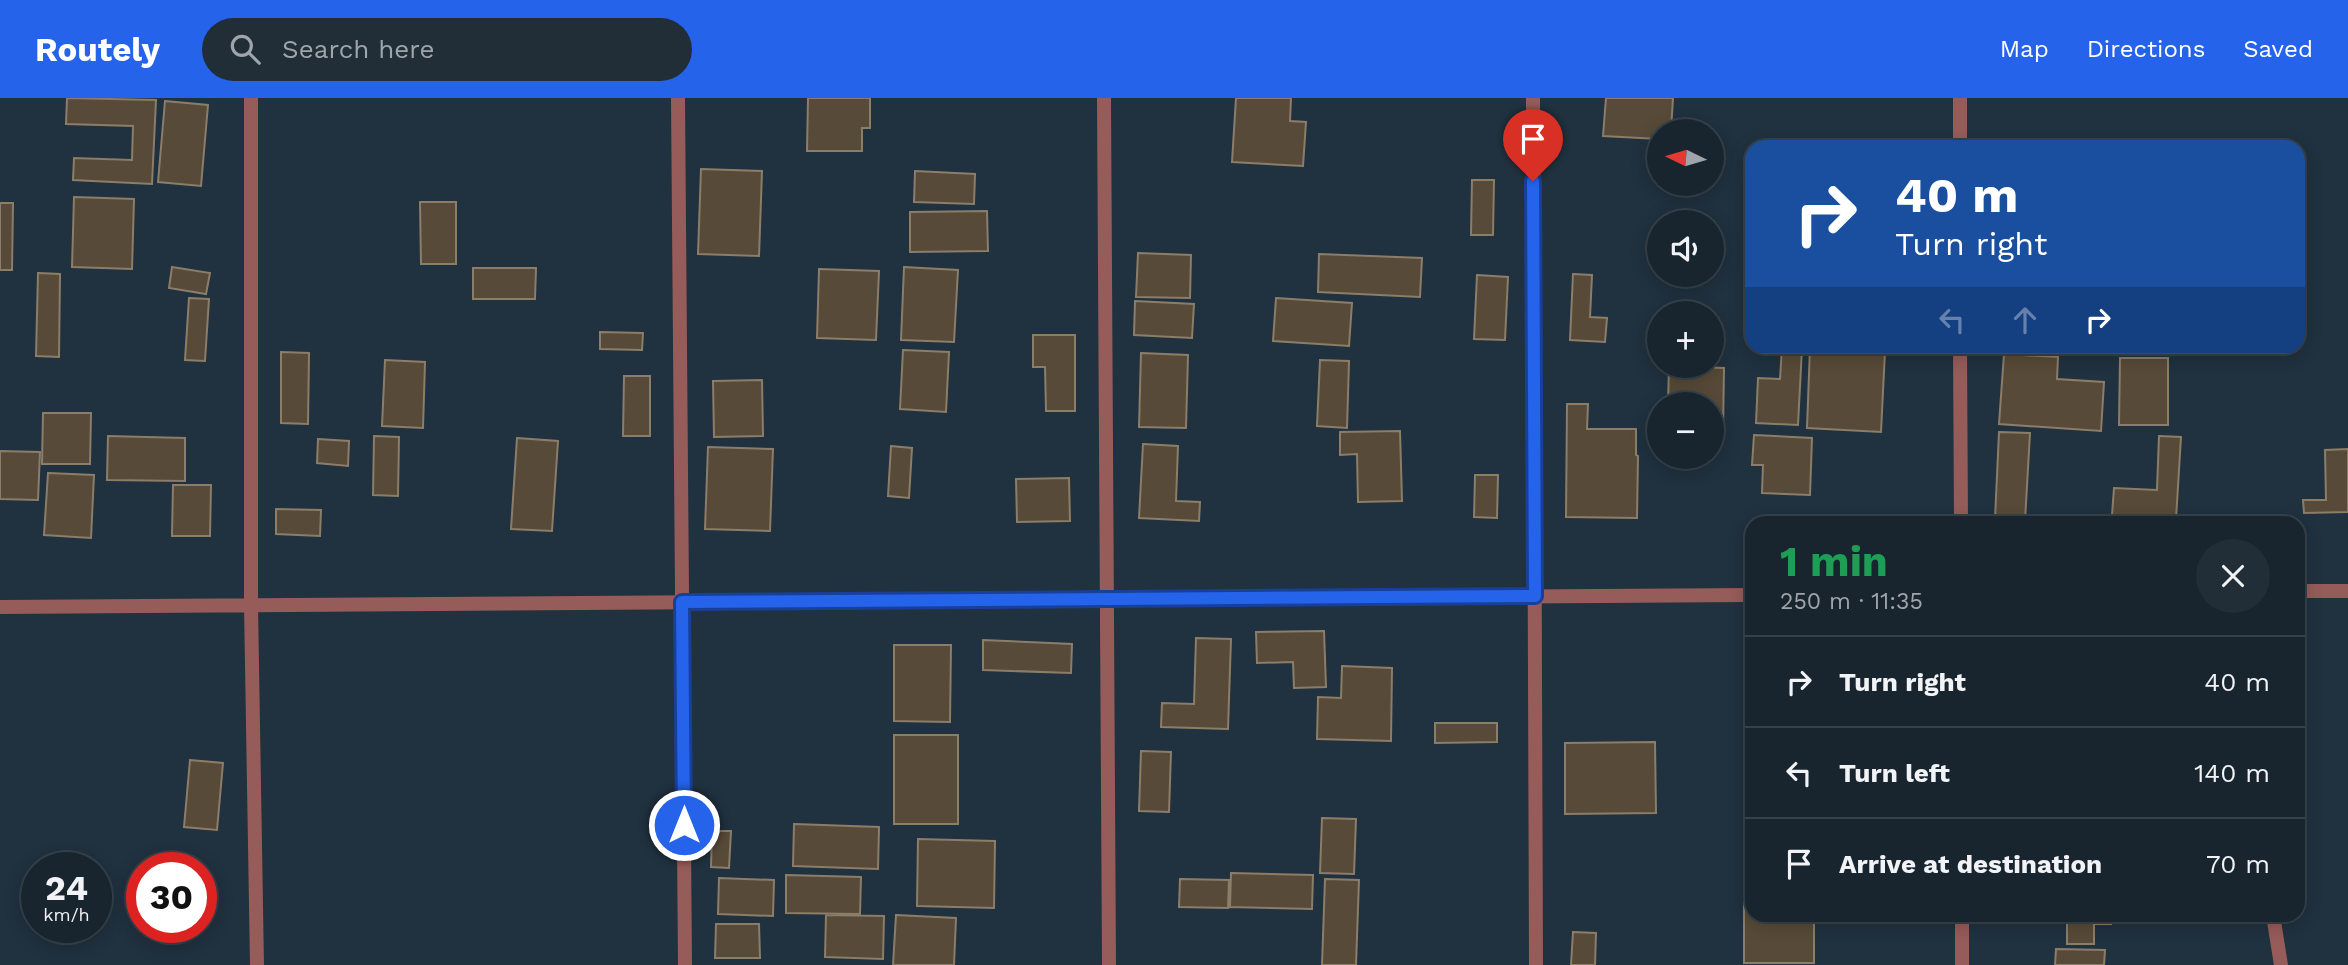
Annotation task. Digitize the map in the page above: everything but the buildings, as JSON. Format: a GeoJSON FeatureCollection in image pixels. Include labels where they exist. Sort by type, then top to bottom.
{"type":"FeatureCollection","features":[{"type":"Feature","properties":{"kind":"street"},"geometry":{"type":"LineString","coordinates":[[251,98],[251,605],[257,965]]}},
{"type":"Feature","properties":{"kind":"street"},"geometry":{"type":"LineString","coordinates":[[678,98],[685,965]]}},
{"type":"Feature","properties":{"kind":"street"},"geometry":{"type":"LineString","coordinates":[[1104,98],[1109,965]]}},
{"type":"Feature","properties":{"kind":"street"},"geometry":{"type":"LineString","coordinates":[[1533,98],[1536,965]]}},
{"type":"Feature","properties":{"kind":"street"},"geometry":{"type":"LineString","coordinates":[[1960,98],[1960,140]]}},
{"type":"Feature","properties":{"kind":"street"},"geometry":{"type":"LineString","coordinates":[[1961,354],[1961,516]]}},
{"type":"Feature","properties":{"kind":"street"},"geometry":{"type":"LineString","coordinates":[[2305,591],[2348,591]]}},
{"type":"Feature","properties":{"kind":"street"},"geometry":{"type":"LineString","coordinates":[[0,607],[1745,595]]}},
{"type":"Feature","properties":{"kind":"street"},"geometry":{"type":"LineString","coordinates":[[1962,922],[1962,965]]}},
{"type":"Feature","properties":{"kind":"street"},"geometry":{"type":"LineString","coordinates":[[2274,922],[2281,965]]}},
{"type":"Feature","properties":{"kind":"route"},"geometry":{"type":"LineString","coordinates":[[684,825],[682,602],[1535,596],[1533,181]]}}]}
